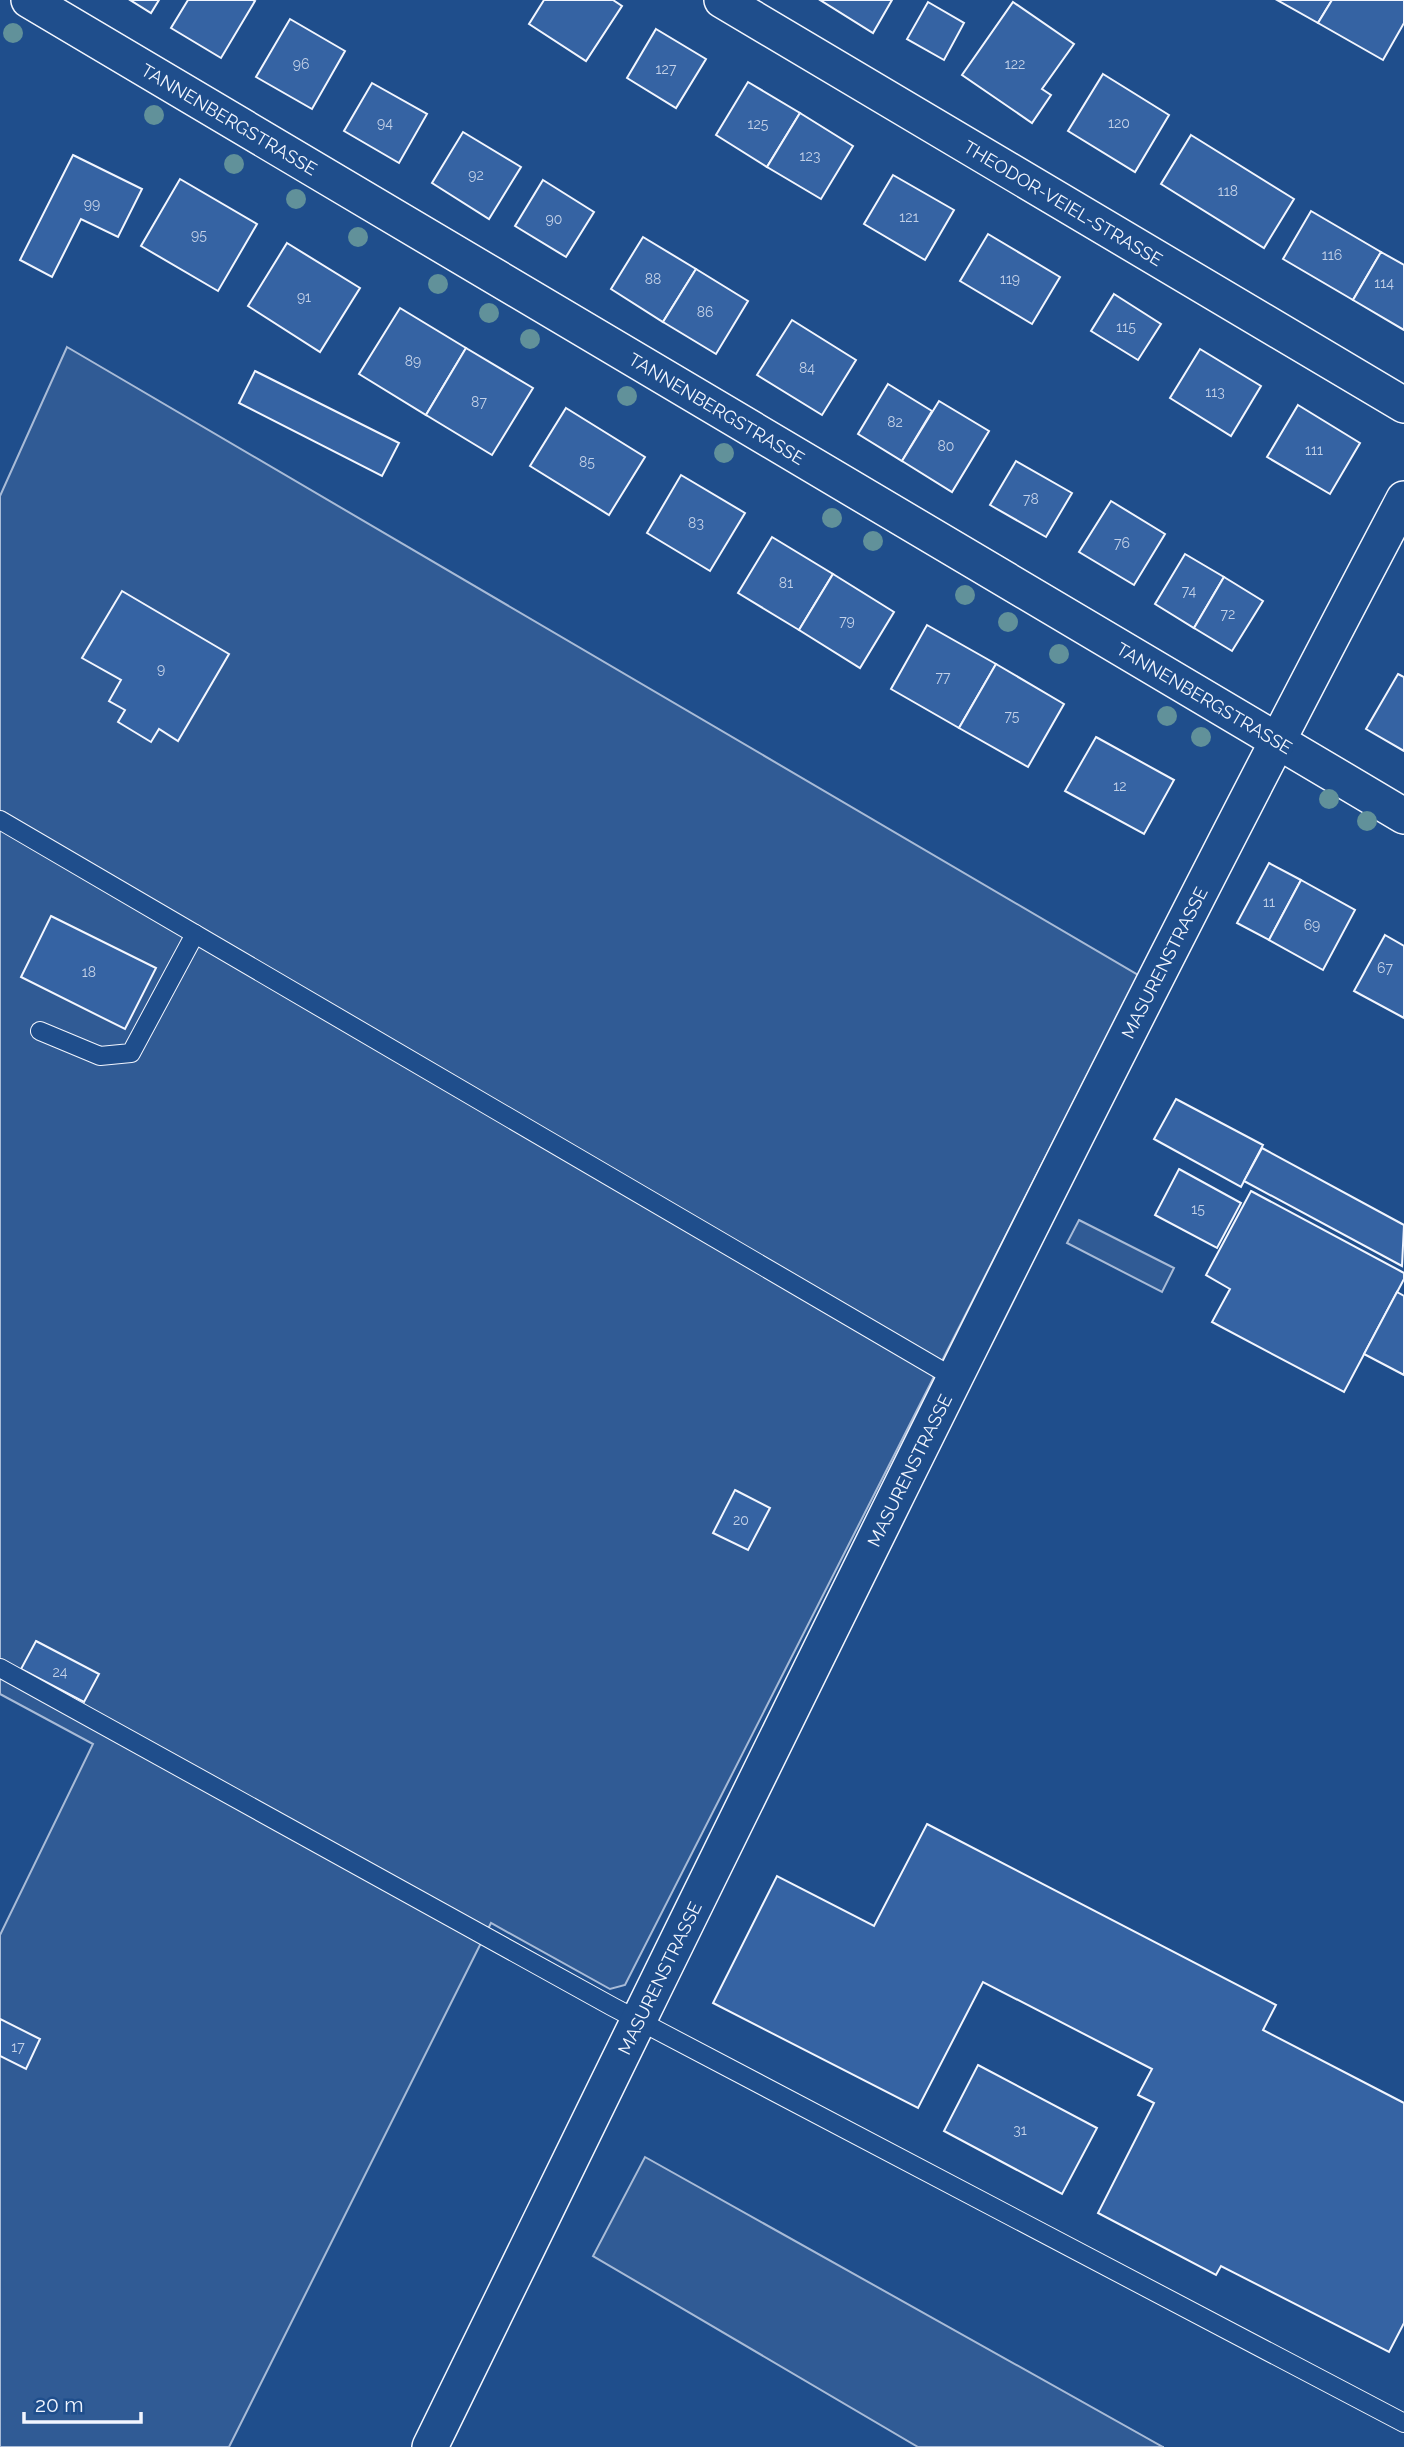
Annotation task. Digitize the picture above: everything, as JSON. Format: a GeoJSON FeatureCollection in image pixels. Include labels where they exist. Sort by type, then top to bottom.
{"type":"FeatureCollection","features":[{"type":"Feature","properties":{"kind":"street","name":"TANNENBERGSTRASSE"},"geometry":{"type":"LineString","coordinates":[[29,0],[1275,743],[1404,817]]}},
{"type":"Feature","properties":{"kind":"street","name":"THEODOR-VEIEL-STRASSE"},"geometry":{"type":"LineString","coordinates":[[722,0],[1404,405]]}},
{"type":"Feature","properties":{"kind":"street","name":"MASURENSTRASSE"},"geometry":{"type":"LineString","coordinates":[[430,2447],[956,1379],[1275,743],[1404,499]]}},
{"type":"Feature","properties":{"kind":"lane"},"geometry":{"type":"LineString","coordinates":[[0,820],[956,1379]]}},
{"type":"Feature","properties":{"kind":"lane"},"geometry":{"type":"LineString","coordinates":[[40,1031],[100,1056],[131,1053],[195,934]]}},
{"type":"Feature","properties":{"kind":"lane"},"geometry":{"type":"LineString","coordinates":[[0,1668],[639,2020],[1404,2423]]}},
{"type":"Feature","properties":{"kind":"shaded area"},"geometry":{"type":"Polygon","coordinates":[[[67,347],[1138,975],[625,1985],[610,1989],[491,1923],[229,2447],[0,2447],[0,1935],[93,1744],[0,1694],[0,496],[67,347]]]}},
{"type":"Feature","properties":{"kind":"shaded area"},"geometry":{"type":"Polygon","coordinates":[[[1079,1220],[1174,1268],[1162,1292],[1067,1243],[1079,1220]]]}},
{"type":"Feature","properties":{"kind":"shaded area"},"geometry":{"type":"Polygon","coordinates":[[[645,2157],[1163,2447],[918,2447],[593,2256],[645,2157]]]}},
{"type":"Feature","properties":{"kind":"building"},"geometry":{"type":"Polygon","coordinates":[[[130,0],[159,0],[151,13],[130,0]]]}},
{"type":"Feature","properties":{"kind":"building"},"geometry":{"type":"Polygon","coordinates":[[[188,0],[255,1],[221,58],[171,28],[188,0]]]}},
{"type":"Feature","properties":{"kind":"building"},"geometry":{"type":"Polygon","coordinates":[[[544,0],[613,0],[622,6],[586,61],[529,24],[544,0]]]}},
{"type":"Feature","properties":{"kind":"building"},"geometry":{"type":"Polygon","coordinates":[[[820,0],[892,0],[873,33],[820,0]]]}},
{"type":"Feature","properties":{"kind":"building"},"geometry":{"type":"Polygon","coordinates":[[[1277,0],[1332,0],[1318,23],[1277,0]]]}},
{"type":"Feature","properties":{"kind":"building"},"geometry":{"type":"Polygon","coordinates":[[[1332,0],[1404,0],[1404,23],[1383,60],[1318,23],[1332,0]]]}},
{"type":"Feature","properties":{"kind":"building"},"geometry":{"type":"Polygon","coordinates":[[[928,2],[964,23],[944,60],[907,39],[928,2]]]}},
{"type":"Feature","properties":{"kind":"building"},"geometry":{"type":"Polygon","coordinates":[[[1013,2],[1074,44],[1042,89],[1051,95],[1032,123],[962,75],[1013,2]]]}},
{"type":"Feature","properties":{"kind":"building"},"geometry":{"type":"Polygon","coordinates":[[[290,19],[345,51],[312,109],[256,77],[290,19]]]}},
{"type":"Feature","properties":{"kind":"building"},"geometry":{"type":"Polygon","coordinates":[[[656,29],[706,59],[676,108],[627,78],[656,29]]]}},
{"type":"Feature","properties":{"kind":"building"},"geometry":{"type":"Polygon","coordinates":[[[1103,74],[1169,115],[1135,172],[1068,131],[1103,74]]]}},
{"type":"Feature","properties":{"kind":"building"},"geometry":{"type":"Polygon","coordinates":[[[748,82],[800,113],[767,167],[716,135],[748,82]]]}},
{"type":"Feature","properties":{"kind":"building"},"geometry":{"type":"Polygon","coordinates":[[[372,83],[427,114],[399,163],[344,131],[372,83]]]}},
{"type":"Feature","properties":{"kind":"building"},"geometry":{"type":"Polygon","coordinates":[[[800,113],[853,146],[821,199],[767,167],[800,113]]]}},
{"type":"Feature","properties":{"kind":"building"},"geometry":{"type":"Polygon","coordinates":[[[463,132],[521,167],[489,219],[432,183],[463,132]]]}},
{"type":"Feature","properties":{"kind":"building"},"geometry":{"type":"Polygon","coordinates":[[[1191,135],[1294,199],[1264,248],[1161,184],[1191,135]]]}},
{"type":"Feature","properties":{"kind":"building"},"geometry":{"type":"Polygon","coordinates":[[[73,155],[142,189],[118,237],[81,219],[52,277],[20,260],[73,155]]]}},
{"type":"Feature","properties":{"kind":"building"},"geometry":{"type":"Polygon","coordinates":[[[893,175],[954,210],[925,260],[864,224],[893,175]]]}},
{"type":"Feature","properties":{"kind":"building"},"geometry":{"type":"Polygon","coordinates":[[[180,179],[257,224],[218,291],[141,246],[180,179]]]}},
{"type":"Feature","properties":{"kind":"building"},"geometry":{"type":"Polygon","coordinates":[[[543,180],[594,212],[566,257],[515,226],[543,180]]]}},
{"type":"Feature","properties":{"kind":"building"},"geometry":{"type":"Polygon","coordinates":[[[1311,211],[1381,252],[1353,300],[1283,259],[1311,211]]]}},
{"type":"Feature","properties":{"kind":"building"},"geometry":{"type":"Polygon","coordinates":[[[988,234],[1060,277],[1032,324],[960,281],[988,234]]]}},
{"type":"Feature","properties":{"kind":"building"},"geometry":{"type":"Polygon","coordinates":[[[643,237],[696,269],[663,322],[611,289],[643,237]]]}},
{"type":"Feature","properties":{"kind":"building"},"geometry":{"type":"Polygon","coordinates":[[[287,243],[360,288],[320,352],[248,306],[287,243]]]}},
{"type":"Feature","properties":{"kind":"building"},"geometry":{"type":"Polygon","coordinates":[[[1381,252],[1404,265],[1404,330],[1353,300],[1381,252]]]}},
{"type":"Feature","properties":{"kind":"building"},"geometry":{"type":"Polygon","coordinates":[[[696,269],[748,301],[716,354],[663,322],[696,269]]]}},
{"type":"Feature","properties":{"kind":"building"},"geometry":{"type":"Polygon","coordinates":[[[1114,294],[1161,324],[1138,360],[1091,331],[1114,294]]]}},
{"type":"Feature","properties":{"kind":"building"},"geometry":{"type":"Polygon","coordinates":[[[400,308],[466,348],[426,415],[359,374],[400,308]]]}},
{"type":"Feature","properties":{"kind":"building"},"geometry":{"type":"Polygon","coordinates":[[[792,320],[856,360],[822,415],[757,375],[792,320]]]}},
{"type":"Feature","properties":{"kind":"building"},"geometry":{"type":"Polygon","coordinates":[[[466,348],[533,388],[492,455],[426,415],[466,348]]]}},
{"type":"Feature","properties":{"kind":"building"},"geometry":{"type":"Polygon","coordinates":[[[1200,349],[1261,386],[1231,436],[1170,398],[1200,349]]]}},
{"type":"Feature","properties":{"kind":"building"},"geometry":{"type":"Polygon","coordinates":[[[255,371],[399,443],[382,476],[239,403],[255,371]]]}},
{"type":"Feature","properties":{"kind":"building"},"geometry":{"type":"Polygon","coordinates":[[[888,384],[932,411],[902,461],[858,434],[888,384]]]}},
{"type":"Feature","properties":{"kind":"building"},"geometry":{"type":"Polygon","coordinates":[[[939,401],[989,431],[952,492],[902,461],[939,401]]]}},
{"type":"Feature","properties":{"kind":"building"},"geometry":{"type":"Polygon","coordinates":[[[1298,405],[1360,443],[1330,494],[1267,457],[1298,405]]]}},
{"type":"Feature","properties":{"kind":"building"},"geometry":{"type":"Polygon","coordinates":[[[566,408],[645,457],[609,515],[530,466],[566,408]]]}},
{"type":"Feature","properties":{"kind":"building"},"geometry":{"type":"Polygon","coordinates":[[[1016,461],[1072,493],[1046,537],[990,505],[1016,461]]]}},
{"type":"Feature","properties":{"kind":"building"},"geometry":{"type":"Polygon","coordinates":[[[681,475],[745,513],[710,571],[647,533],[681,475]]]}},
{"type":"Feature","properties":{"kind":"building"},"geometry":{"type":"Polygon","coordinates":[[[1111,501],[1165,534],[1134,585],[1079,552],[1111,501]]]}},
{"type":"Feature","properties":{"kind":"building"},"geometry":{"type":"Polygon","coordinates":[[[772,537],[833,574],[799,630],[738,593],[772,537]]]}},
{"type":"Feature","properties":{"kind":"building"},"geometry":{"type":"Polygon","coordinates":[[[1185,554],[1224,577],[1194,628],[1155,604],[1185,554]]]}},
{"type":"Feature","properties":{"kind":"building"},"geometry":{"type":"Polygon","coordinates":[[[833,574],[894,612],[860,668],[799,630],[833,574]]]}},
{"type":"Feature","properties":{"kind":"building"},"geometry":{"type":"Polygon","coordinates":[[[1224,577],[1263,601],[1232,651],[1194,628],[1224,577]]]}},
{"type":"Feature","properties":{"kind":"building"},"geometry":{"type":"Polygon","coordinates":[[[122,591],[229,654],[178,741],[159,729],[151,742],[118,722],[125,710],[109,701],[121,680],[82,658],[122,591]]]}},
{"type":"Feature","properties":{"kind":"building"},"geometry":{"type":"Polygon","coordinates":[[[927,625],[996,664],[959,728],[891,689],[927,625]]]}},
{"type":"Feature","properties":{"kind":"building"},"geometry":{"type":"Polygon","coordinates":[[[996,664],[1064,704],[1028,767],[959,728],[996,664]]]}},
{"type":"Feature","properties":{"kind":"building"},"geometry":{"type":"Polygon","coordinates":[[[1398,674],[1404,677],[1404,751],[1366,729],[1398,674]]]}},
{"type":"Feature","properties":{"kind":"building"},"geometry":{"type":"Polygon","coordinates":[[[1096,737],[1174,780],[1144,834],[1065,791],[1096,737]]]}},
{"type":"Feature","properties":{"kind":"building"},"geometry":{"type":"Polygon","coordinates":[[[1269,863],[1301,880],[1269,940],[1237,923],[1269,863]]]}},
{"type":"Feature","properties":{"kind":"building"},"geometry":{"type":"Polygon","coordinates":[[[1301,880],[1355,910],[1323,970],[1269,940],[1301,880]]]}},
{"type":"Feature","properties":{"kind":"building"},"geometry":{"type":"Polygon","coordinates":[[[51,916],[156,968],[125,1029],[21,977],[51,916]]]}},
{"type":"Feature","properties":{"kind":"building"},"geometry":{"type":"Polygon","coordinates":[[[1385,935],[1404,946],[1404,1018],[1354,991],[1385,935]]]}},
{"type":"Feature","properties":{"kind":"building"},"geometry":{"type":"Polygon","coordinates":[[[1176,1099],[1263,1145],[1241,1187],[1154,1139],[1176,1099]]]}},
{"type":"Feature","properties":{"kind":"building"},"geometry":{"type":"Polygon","coordinates":[[[1262,1148],[1404,1225],[1402,1266],[1244,1181],[1262,1148]]]}},
{"type":"Feature","properties":{"kind":"building"},"geometry":{"type":"Polygon","coordinates":[[[1179,1169],[1241,1203],[1217,1248],[1155,1215],[1179,1169]]]}},
{"type":"Feature","properties":{"kind":"building"},"geometry":{"type":"Polygon","coordinates":[[[1251,1191],[1404,1273],[1404,1279],[1344,1392],[1212,1322],[1230,1289],[1206,1275],[1251,1191]]]}},
{"type":"Feature","properties":{"kind":"building"},"geometry":{"type":"Polygon","coordinates":[[[1397,1292],[1404,1296],[1404,1375],[1364,1354],[1397,1292]]]}},
{"type":"Feature","properties":{"kind":"building"},"geometry":{"type":"Polygon","coordinates":[[[735,1490],[770,1508],[748,1550],[713,1533],[735,1490]]]}},
{"type":"Feature","properties":{"kind":"building"},"geometry":{"type":"Polygon","coordinates":[[[36,1641],[99,1674],[84,1702],[21,1669],[36,1641]]]}},
{"type":"Feature","properties":{"kind":"building"},"geometry":{"type":"Polygon","coordinates":[[[927,1824],[1276,2005],[1263,2030],[1404,2103],[1404,2323],[1389,2352],[1221,2266],[1216,2275],[1098,2213],[1154,2103],[1138,2095],[1152,2069],[983,1982],[918,2108],[713,2003],[777,1876],[874,1926],[927,1824]]]}},
{"type":"Feature","properties":{"kind":"building"},"geometry":{"type":"Polygon","coordinates":[[[0,2019],[40,2039],[26,2069],[0,2056],[0,2019]]]}},
{"type":"Feature","properties":{"kind":"building"},"geometry":{"type":"Polygon","coordinates":[[[978,2065],[1097,2128],[1062,2194],[944,2131],[978,2065]]]}}]}
